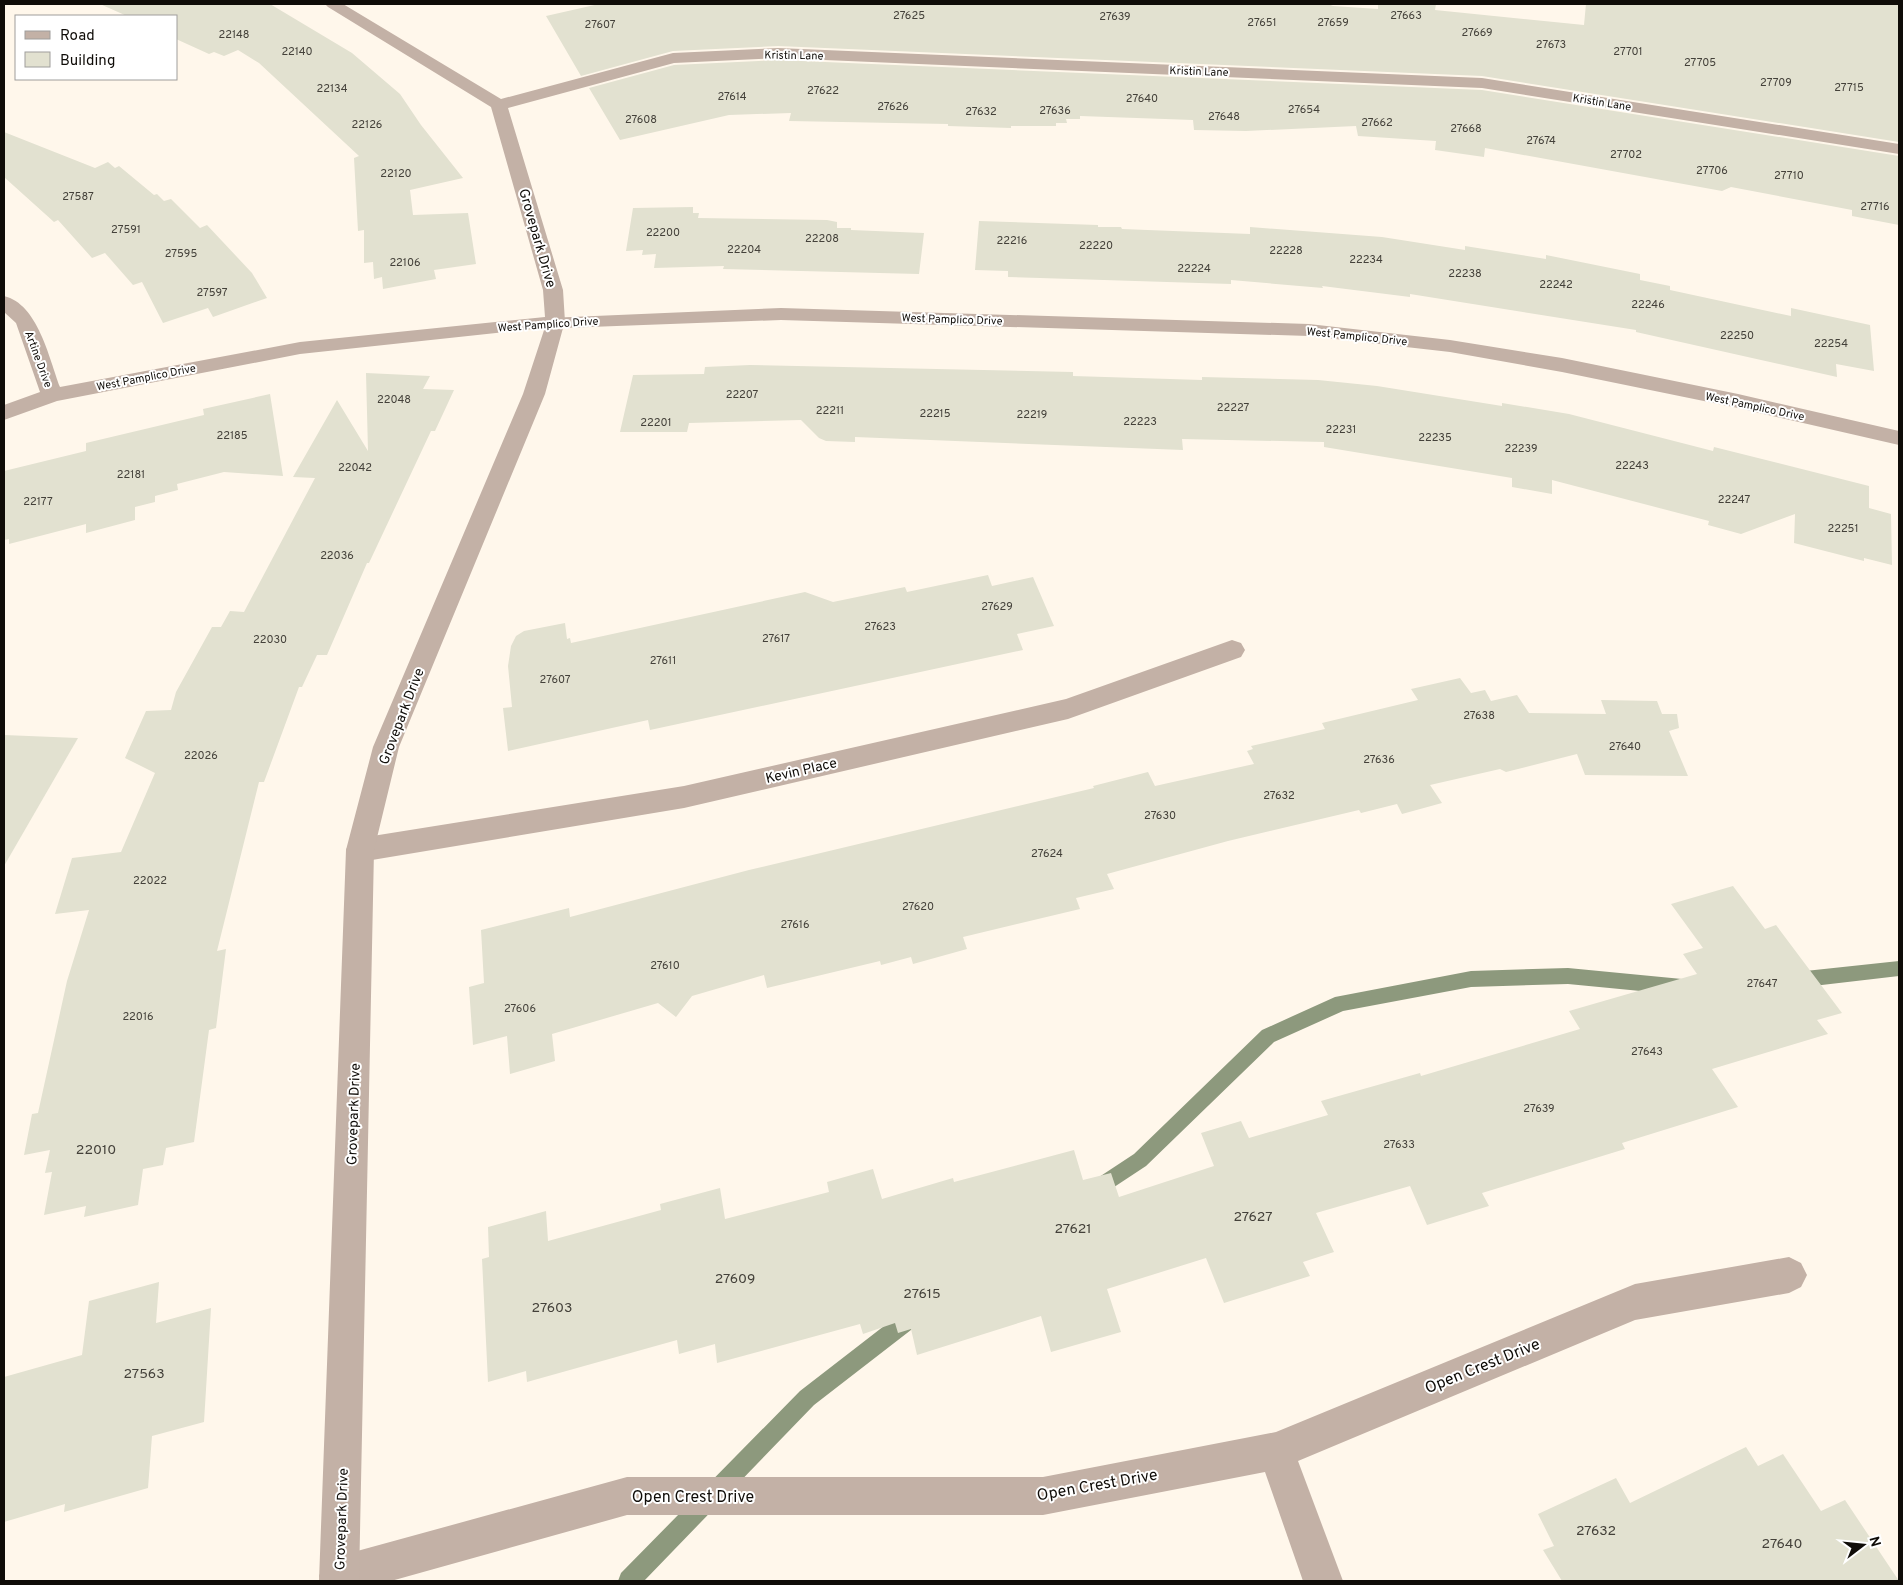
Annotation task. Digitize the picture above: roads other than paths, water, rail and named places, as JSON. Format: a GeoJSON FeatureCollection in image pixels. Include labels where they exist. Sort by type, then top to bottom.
{"type":"FeatureCollection","features":[{"type":"Feature","properties":{"kind":"street"},"geometry":{"type":"LineString","coordinates":[[333,4],[499,105]]}},
{"type":"Feature","properties":{"kind":"street","name":"Kristin Lane"},"geometry":{"type":"LineString","coordinates":[[499,105],[673,58],[778,53],[1482,83],[1899,149]]}},
{"type":"Feature","properties":{"kind":"street","name":"Grovepark Drive"},"geometry":{"type":"LineString","coordinates":[[334,1579],[360,850],[386,747],[534,394],[555,322],[553,290],[499,105]]}},
{"type":"Feature","properties":{"kind":"street","name":"Artine Drive"},"geometry":{"type":"LineString","coordinates":[[4,302],[25,321],[52,395]]}},
{"type":"Feature","properties":{"kind":"street","name":"West Pamplico Drive"},"geometry":{"type":"LineString","coordinates":[[4,412],[52,395],[300,348],[555,322],[780,314],[1309,330],[1450,346],[1562,366],[1738,401],[1899,438]]}},
{"type":"Feature","properties":{"kind":"street","name":"Kevin Place"},"geometry":{"type":"LineString","coordinates":[[360,850],[703,792],[1068,709],[1232,650]]}},
{"type":"Feature","properties":{"kind":"street","name":"Open Crest Drive"},"geometry":{"type":"LineString","coordinates":[[334,1579],[627,1496],[1043,1496],[1276,1451],[1635,1302],[1789,1275]]}},
{"type":"Feature","properties":{"kind":"street"},"geometry":{"type":"LineString","coordinates":[[1276,1451],[1324,1581]]}},
{"type":"Feature","properties":{"kind":"waterway"},"geometry":{"type":"LineString","coordinates":[[1796,980],[1899,968]]}},
{"type":"Feature","properties":{"kind":"waterway"},"geometry":{"type":"LineString","coordinates":[[1096,1189],[1140,1160],[1268,1036],[1341,1003],[1471,979],[1568,976],[1682,987]]}},
{"type":"Feature","properties":{"kind":"waterway"},"geometry":{"type":"LineString","coordinates":[[629,1581],[807,1398],[913,1316]]}}]}
